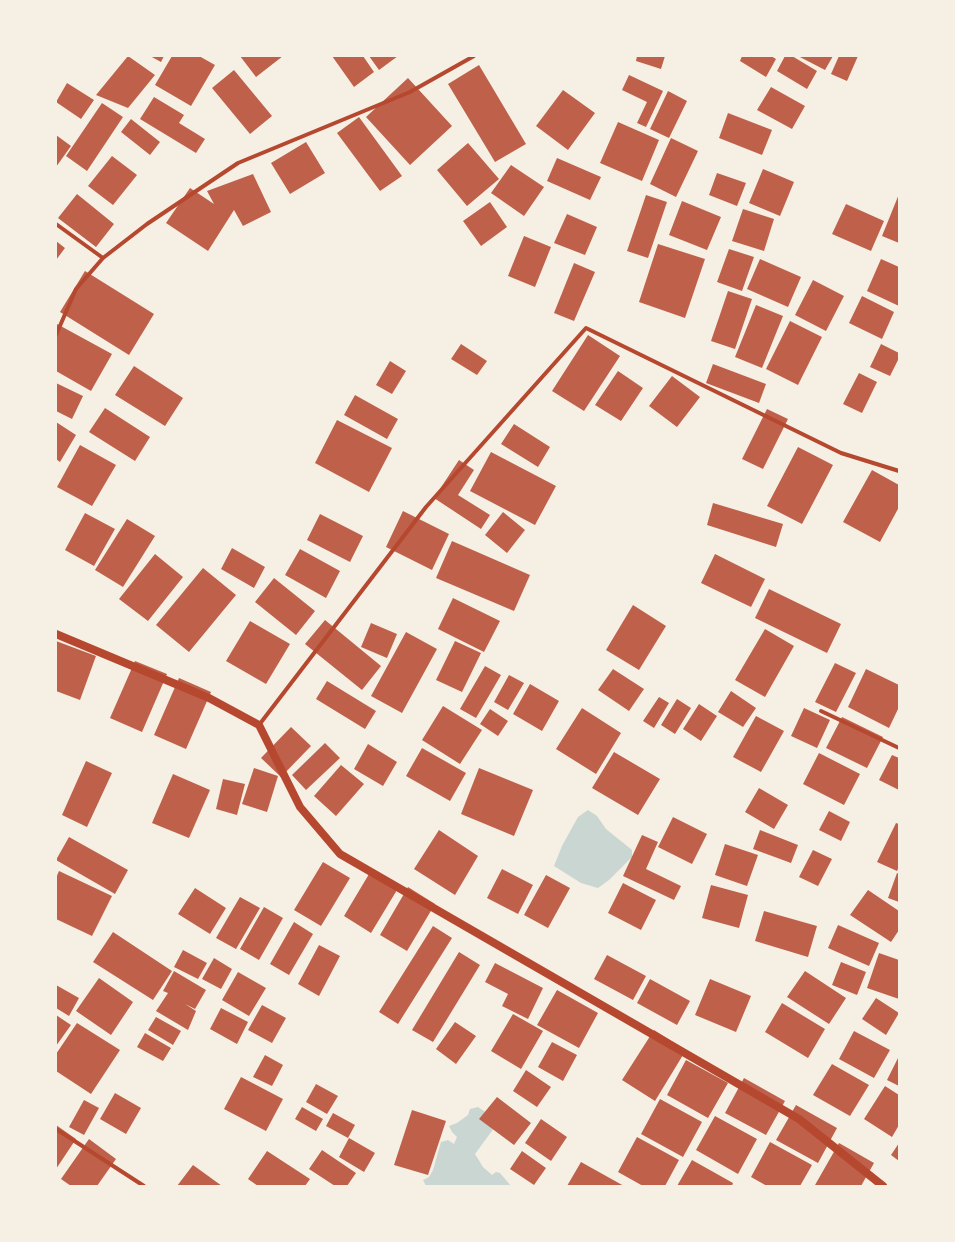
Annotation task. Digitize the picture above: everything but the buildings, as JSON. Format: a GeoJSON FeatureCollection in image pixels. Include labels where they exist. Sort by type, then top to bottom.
{"type":"FeatureCollection","features":[{"type":"Feature","properties":{"kind":"main road"},"geometry":{"type":"LineString","coordinates":[[56,634],[209,698],[259,725],[300,807],[340,854],[799,1119],[883,1186]]}},
{"type":"Feature","properties":{"kind":"street"},"geometry":{"type":"LineString","coordinates":[[56,335],[76,290],[103,258],[148,224],[238,163],[410,92],[474,56]]}},
{"type":"Feature","properties":{"kind":"street"},"geometry":{"type":"LineString","coordinates":[[56,224],[103,258]]}},
{"type":"Feature","properties":{"kind":"street"},"geometry":{"type":"LineString","coordinates":[[259,725],[426,506],[586,328],[840,453],[899,471]]}},
{"type":"Feature","properties":{"kind":"street"},"geometry":{"type":"LineString","coordinates":[[821,711],[899,748]]}},
{"type":"Feature","properties":{"kind":"street"},"geometry":{"type":"LineString","coordinates":[[56,1129],[144,1186]]}},
{"type":"Feature","properties":{"kind":"shaded area"},"geometry":{"type":"Polygon","coordinates":[[[588,810],[597,816],[606,829],[632,850],[632,857],[609,880],[598,888],[581,883],[554,866],[562,846],[578,817],[588,810]]]}},
{"type":"Feature","properties":{"kind":"shaded area"},"geometry":{"type":"Polygon","coordinates":[[[478,1107],[493,1117],[494,1128],[475,1154],[483,1167],[492,1175],[496,1172],[500,1173],[511,1186],[426,1186],[423,1180],[429,1177],[433,1170],[441,1142],[448,1140],[454,1144],[457,1137],[449,1126],[457,1123],[468,1115],[470,1109],[478,1107]]]}}]}
